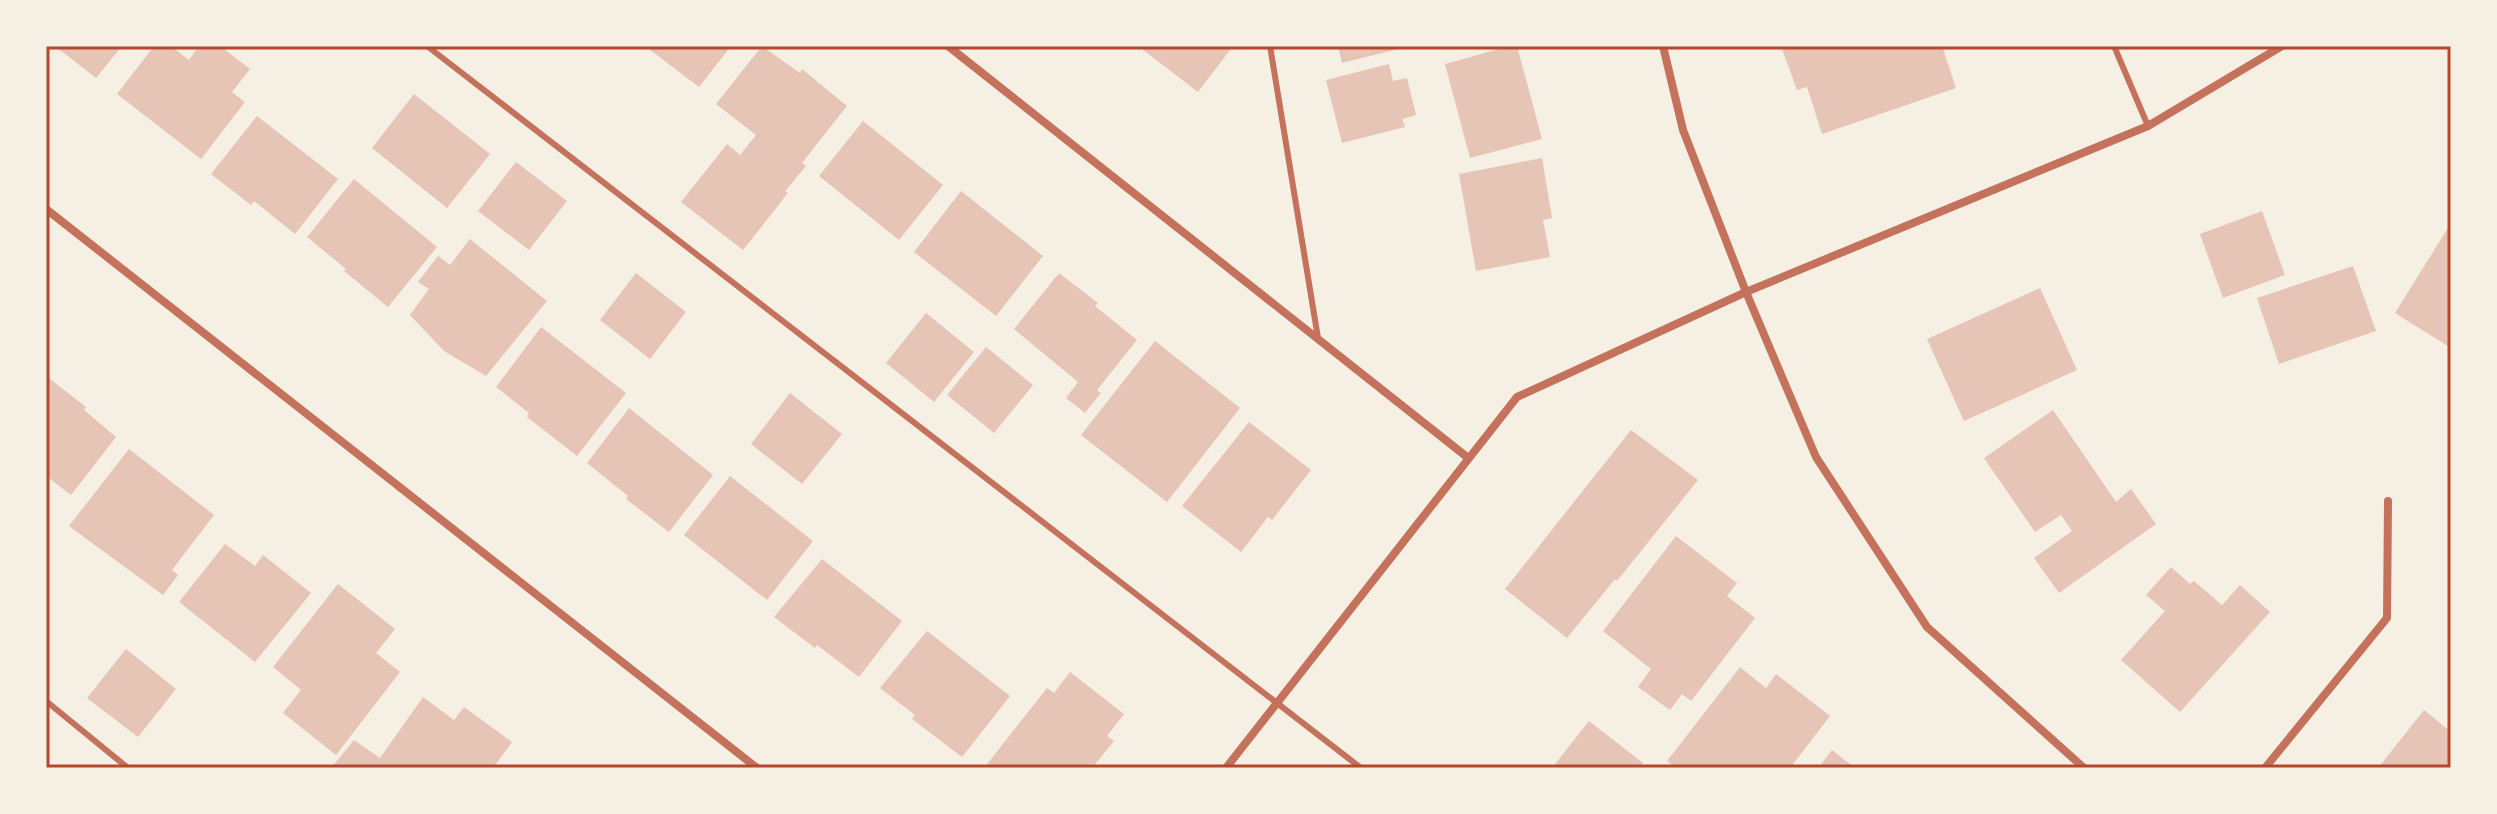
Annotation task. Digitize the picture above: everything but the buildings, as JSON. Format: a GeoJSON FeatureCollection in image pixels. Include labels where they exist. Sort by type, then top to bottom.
{"type":"FeatureCollection","features":[{"type":"Feature","properties":{"kind":"street"},"geometry":{"type":"LineString","coordinates":[[948,46],[1467,457]]}},
{"type":"Feature","properties":{"kind":"street"},"geometry":{"type":"LineString","coordinates":[[1663,46],[1683,130],[1746,292],[1816,457],[1927,627],[2084,768]]}},
{"type":"Feature","properties":{"kind":"street"},"geometry":{"type":"LineString","coordinates":[[1226,768],[1517,397],[1746,292],[2148,126],[2282,46]]}},
{"type":"Feature","properties":{"kind":"street"},"geometry":{"type":"LineString","coordinates":[[46,209],[757,768]]}},
{"type":"Feature","properties":{"kind":"street"},"geometry":{"type":"LineString","coordinates":[[2265,768],[2387,618],[2388,501]]}},
{"type":"Feature","properties":{"kind":"lane"},"geometry":{"type":"LineString","coordinates":[[427,46],[1361,768]]}},
{"type":"Feature","properties":{"kind":"lane"},"geometry":{"type":"LineString","coordinates":[[1270,46],[1318,338]]}},
{"type":"Feature","properties":{"kind":"lane"},"geometry":{"type":"LineString","coordinates":[[2114,46],[2148,126]]}},
{"type":"Feature","properties":{"kind":"lane"},"geometry":{"type":"LineString","coordinates":[[46,701],[128,768]]}}]}
